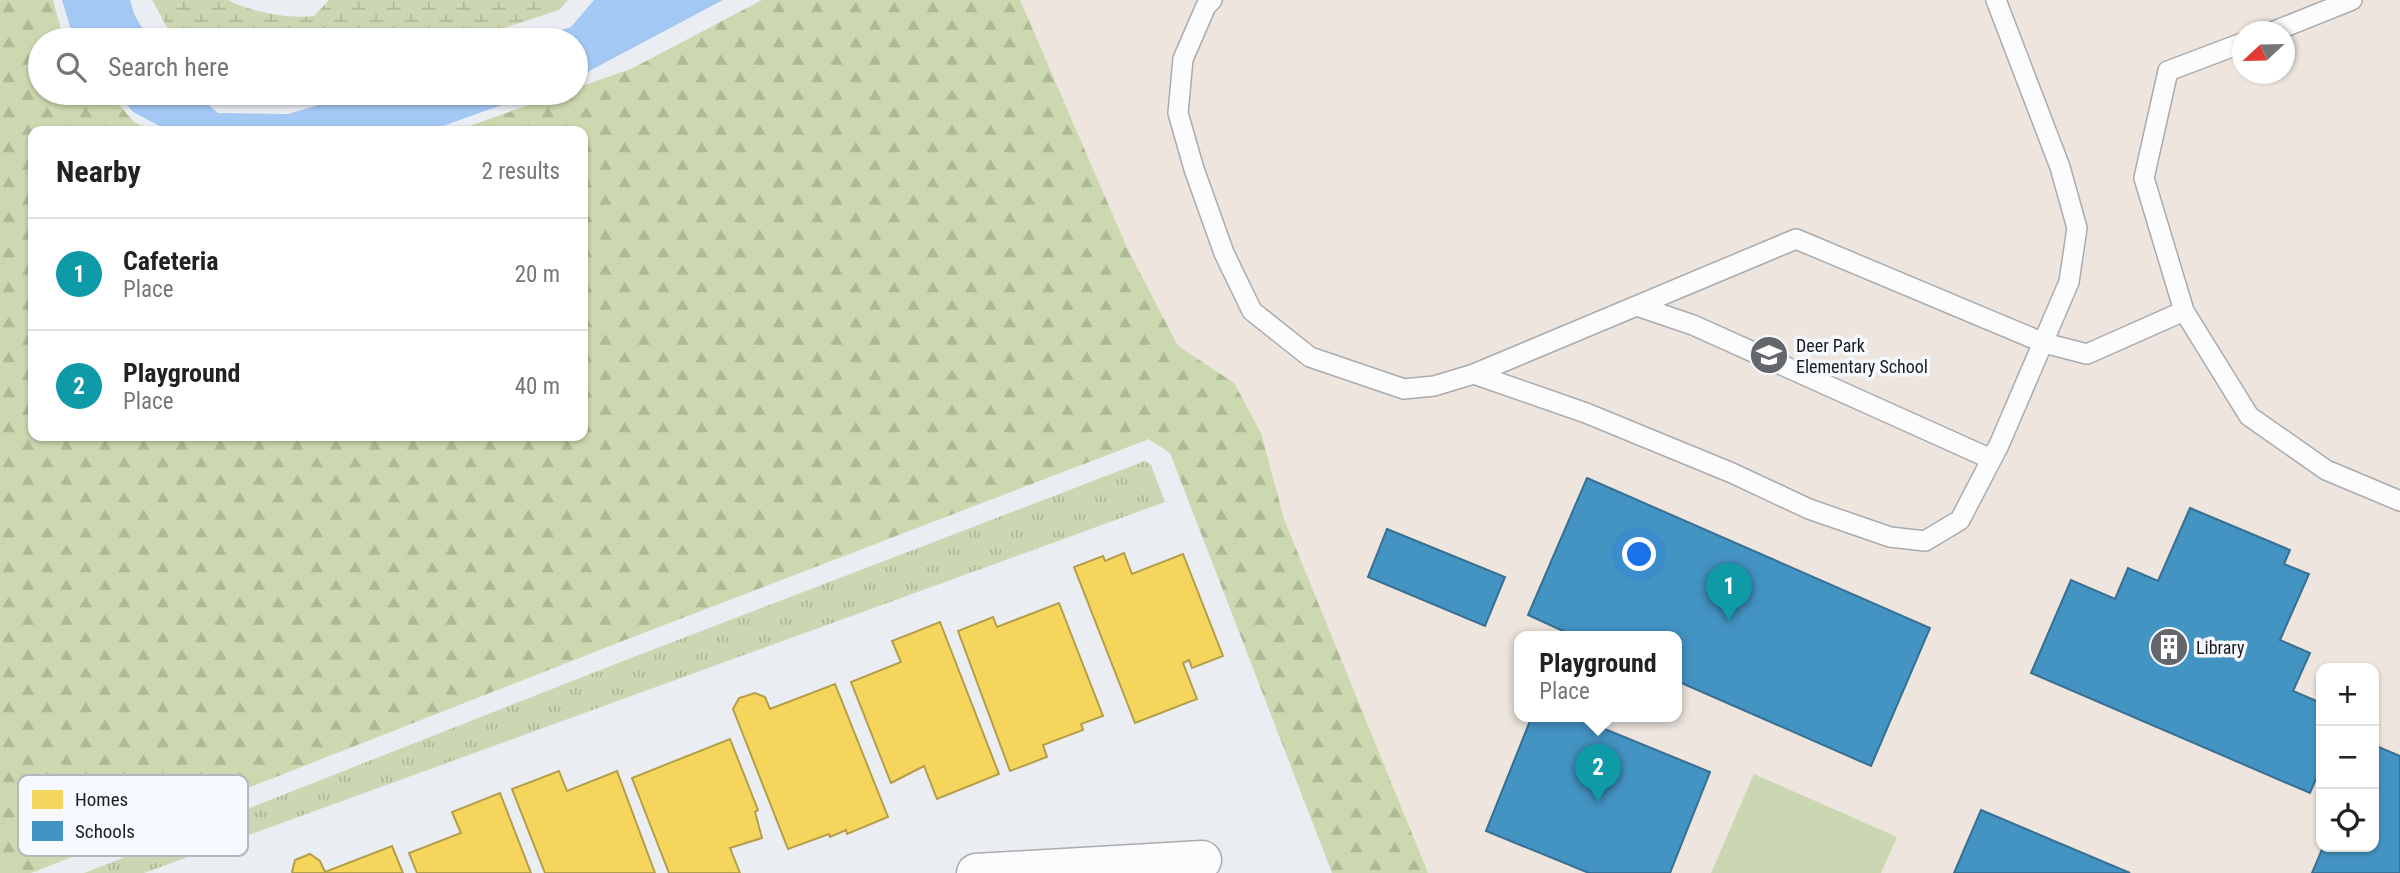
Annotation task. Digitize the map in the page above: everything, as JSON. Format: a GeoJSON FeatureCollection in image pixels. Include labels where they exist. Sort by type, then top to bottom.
{"type":"FeatureCollection","features":[{"type":"Feature","properties":{"kind":"street"},"geometry":{"type":"LineString","coordinates":[[976,873],[1202,860]]}},
{"type":"Feature","properties":{"kind":"lane"},"geometry":{"type":"LineString","coordinates":[[1212,0],[1206,5],[1183,60],[1178,113],[1224,253],[1252,311],[1310,357],[1404,390],[1434,386],[1474,374],[1796,239],[2044,343],[2087,354],[2184,311]]}},
{"type":"Feature","properties":{"kind":"lane"},"geometry":{"type":"LineString","coordinates":[[1474,374],[1586,413],[1732,473],[1809,509],[1890,537],[1924,541],[1960,520],[1992,460],[2069,282],[2077,228],[2060,167],[1996,0]]}},
{"type":"Feature","properties":{"kind":"lane"},"geometry":{"type":"LineString","coordinates":[[2295,23],[2351,0]]}},
{"type":"Feature","properties":{"kind":"lane"},"geometry":{"type":"LineString","coordinates":[[2232,47],[2168,71],[2144,178],[2184,311],[2249,416],[2326,470],[2400,501]]}},
{"type":"Feature","properties":{"kind":"lane"},"geometry":{"type":"LineString","coordinates":[[1637,306],[1693,325],[1992,460]]}},
{"type":"Feature","properties":{"kind":"shaded area","name":"Deer Park Elementary School"},"geometry":{"type":"Polygon","coordinates":[[[997,0],[2400,0],[2400,873],[1345,873],[997,0]]]}},
{"type":"Feature","properties":{"kind":"green space"},"geometry":{"type":"Polygon","coordinates":[[[0,0],[53,0],[61,28],[28,28],[28,105],[119,105],[133,121],[142,126],[28,126],[28,441],[588,441],[588,126],[469,126],[529,105],[588,105],[588,84],[631,69],[762,0],[1020,0],[1128,250],[1178,346],[1234,383],[1261,433],[1284,519],[1428,873],[1332,873],[1170,453],[1149,439],[248,788],[248,775],[18,775],[18,856],[74,856],[31,873],[0,873],[0,0]]]}},
{"type":"Feature","properties":{"kind":"green space"},"geometry":{"type":"Polygon","coordinates":[[[152,0],[228,0],[258,11],[304,17],[314,16],[329,0],[568,0],[559,10],[504,28],[167,28],[152,0]]]}},
{"type":"Feature","properties":{"kind":"green space"},"geometry":{"type":"Polygon","coordinates":[[[1145,461],[1151,465],[1165,502],[248,835],[248,809],[1145,461]]]}},
{"type":"Feature","properties":{"kind":"green space"},"geometry":{"type":"Polygon","coordinates":[[[1754,774],[1897,837],[1881,873],[1711,873],[1754,774]]]}},
{"type":"Feature","properties":{"kind":"green space"},"geometry":{"type":"Polygon","coordinates":[[[127,856],[191,856],[144,873],[84,873],[127,856]]]}},
{"type":"Feature","properties":{"kind":"water"},"geometry":{"type":"Polygon","coordinates":[[[62,0],[130,0],[142,28],[70,28],[62,0]]]}},
{"type":"Feature","properties":{"kind":"water"},"geometry":{"type":"Polygon","coordinates":[[[594,0],[723,0],[588,72],[588,28],[568,28],[594,0]]]}},
{"type":"Feature","properties":{"kind":"water"},"geometry":{"type":"Polygon","coordinates":[[[127,105],[209,105],[218,113],[288,114],[319,105],[502,105],[443,126],[160,126],[133,112],[127,105]]]}},
{"type":"Feature","properties":{"kind":"building: Homes"},"geometry":{"type":"Polygon","coordinates":[[[1124,553],[1132,574],[1183,554],[1223,656],[1192,668],[1189,660],[1183,663],[1197,699],[1135,723],[1074,567],[1103,556],[1105,561],[1124,553]]]}},
{"type":"Feature","properties":{"kind":"building: Homes"},"geometry":{"type":"Polygon","coordinates":[[[1059,603],[1103,716],[1081,724],[1083,730],[1043,745],[1047,757],[1010,771],[958,631],[993,617],[997,627],[1059,603]]]}},
{"type":"Feature","properties":{"kind":"building: Homes"},"geometry":{"type":"Polygon","coordinates":[[[940,622],[999,774],[937,799],[924,766],[891,783],[851,682],[901,662],[892,641],[940,622]]]}},
{"type":"Feature","properties":{"kind":"building: Homes"},"geometry":{"type":"Polygon","coordinates":[[[835,684],[888,817],[847,834],[846,830],[830,837],[829,834],[788,849],[733,709],[739,698],[755,693],[765,697],[770,709],[835,684]]]}},
{"type":"Feature","properties":{"kind":"building: Homes"},"geometry":{"type":"Polygon","coordinates":[[[730,739],[758,810],[755,812],[762,838],[730,848],[740,873],[669,873],[632,778],[730,739]]]}},
{"type":"Feature","properties":{"kind":"building: Homes"},"geometry":{"type":"Polygon","coordinates":[[[559,771],[567,791],[617,771],[655,873],[545,873],[512,789],[559,771]]]}},
{"type":"Feature","properties":{"kind":"building: Homes"},"geometry":{"type":"Polygon","coordinates":[[[500,793],[531,873],[417,873],[409,853],[461,833],[452,812],[500,793]]]}},
{"type":"Feature","properties":{"kind":"building: Homes"},"geometry":{"type":"Polygon","coordinates":[[[392,846],[403,873],[292,872],[295,860],[310,854],[320,861],[325,872],[392,846]]]}},
{"type":"Feature","properties":{"kind":"building: Schools"},"geometry":{"type":"Polygon","coordinates":[[[1587,478],[1930,628],[1871,766],[1682,683],[1682,631],[1563,631],[1528,615],[1587,478]]]}},
{"type":"Feature","properties":{"kind":"building: Schools","name":"Library"},"geometry":{"type":"Polygon","coordinates":[[[2190,508],[2290,550],[2284,564],[2309,574],[2280,640],[2310,653],[2293,691],[2316,701],[2316,779],[2310,793],[2031,673],[2071,580],[2115,599],[2128,568],[2158,581],[2190,508]]]}},
{"type":"Feature","properties":{"kind":"building: Schools"},"geometry":{"type":"Polygon","coordinates":[[[1387,529],[1505,577],[1485,626],[1368,577],[1387,529]]]}},
{"type":"Feature","properties":{"kind":"building: Schools"},"geometry":{"type":"Polygon","coordinates":[[[1530,722],[1588,722],[1710,772],[1670,873],[1589,873],[1486,831],[1530,722]]]}},
{"type":"Feature","properties":{"kind":"building: Schools"},"geometry":{"type":"Polygon","coordinates":[[[2379,747],[2400,756],[2400,873],[2312,873],[2321,852],[2379,852],[2379,747]]]}},
{"type":"Feature","properties":{"kind":"building: Schools"},"geometry":{"type":"Polygon","coordinates":[[[1981,810],[2130,873],[1954,873],[1981,810]]]}},
{"type":"Feature","properties":{"kind":"place","name":"Deer Park Elementary School"},"geometry":{"type":"Point","coordinates":[1769,355]}},
{"type":"Feature","properties":{"kind":"place","name":"Cafeteria"},"geometry":{"type":"Point","coordinates":[1729,621]}},
{"type":"Feature","properties":{"kind":"place","name":"Library"},"geometry":{"type":"Point","coordinates":[2169,647]}},
{"type":"Feature","properties":{"kind":"place","name":"Playground"},"geometry":{"type":"Point","coordinates":[1598,802]}}]}
